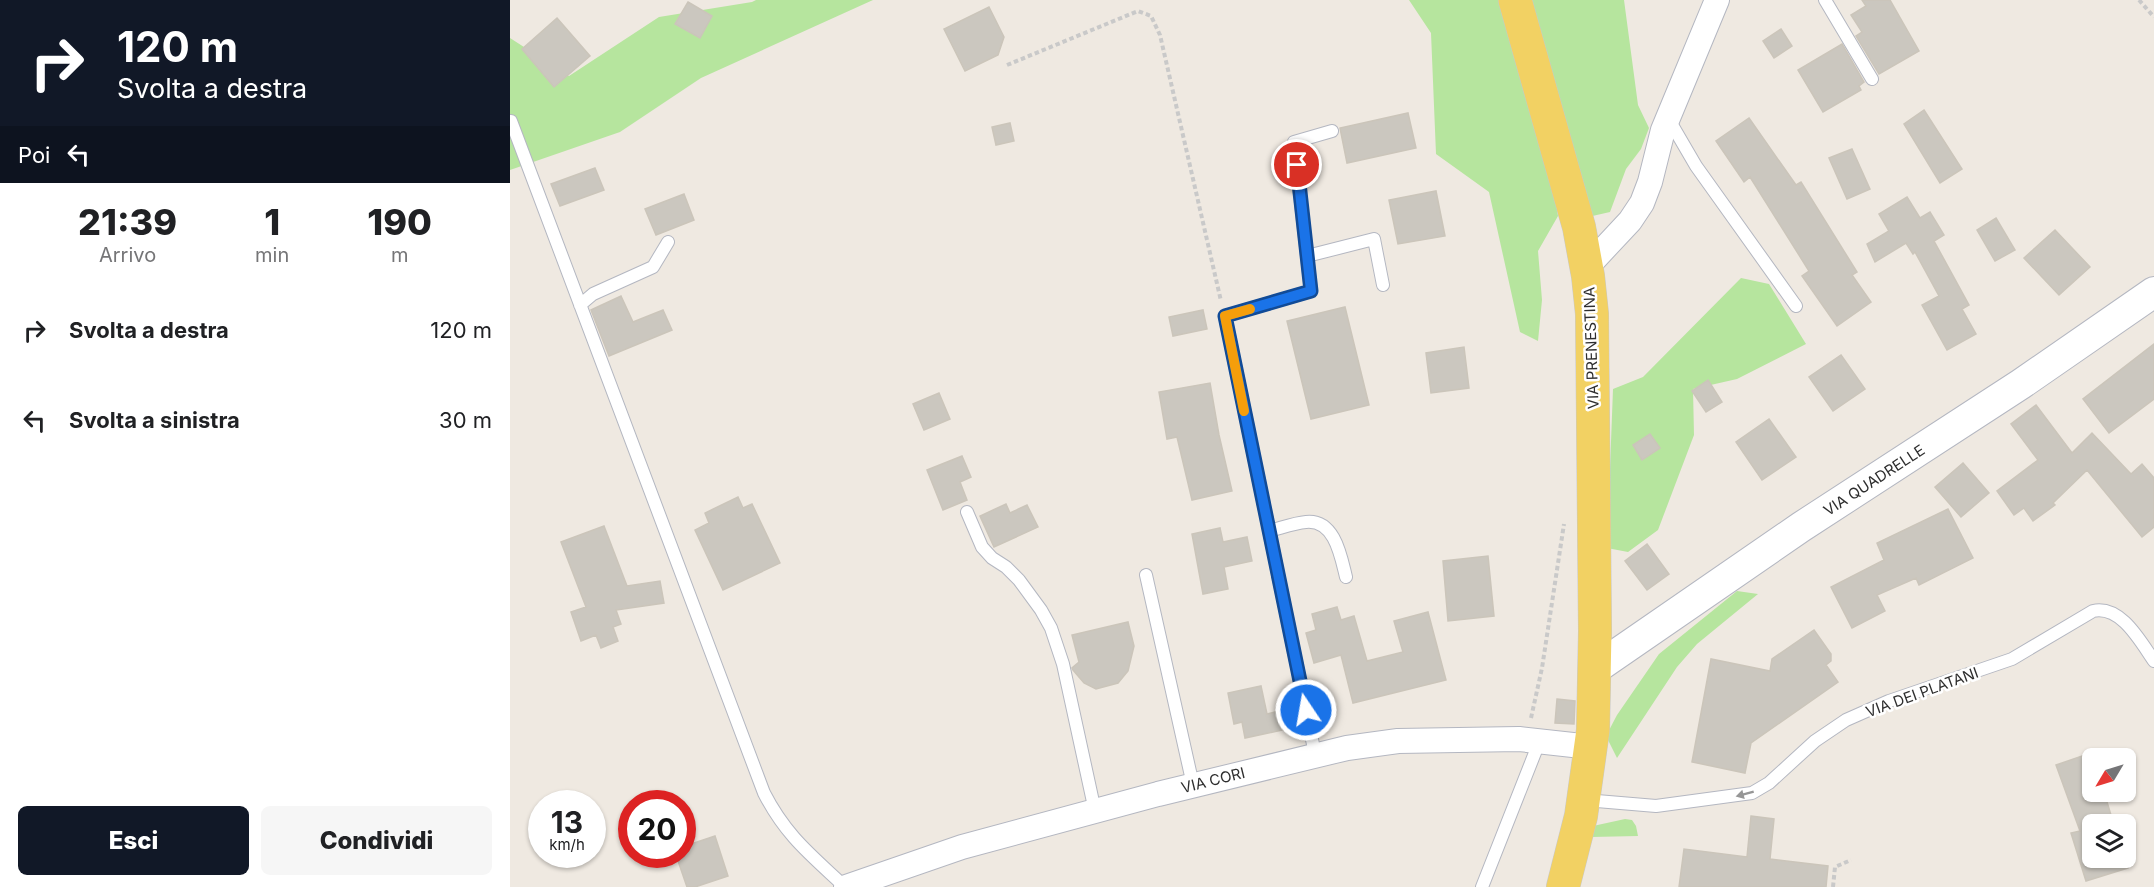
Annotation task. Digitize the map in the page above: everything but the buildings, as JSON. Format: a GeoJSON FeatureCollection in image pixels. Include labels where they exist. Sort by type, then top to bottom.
{"type":"FeatureCollection","features":[{"type":"Feature","properties":{"kind":"main road","name":"VIA PRENESTINA"},"geometry":{"type":"LineString","coordinates":[[1515,0],[1575,214],[1587,267],[1593,323],[1595,669],[1591,747],[1584,800],[1563,887]]}},
{"type":"Feature","properties":{"kind":"street"},"geometry":{"type":"LineString","coordinates":[[1587,267],[1630,222],[1642,203],[1650,182],[1659,142],[1717,0]]}},
{"type":"Feature","properties":{"kind":"street","name":"VIA QUADRELLE"},"geometry":{"type":"LineString","coordinates":[[1595,669],[1801,527],[2012,390],[2154,292]]}},
{"type":"Feature","properties":{"kind":"street","name":"VIA CORI"},"geometry":{"type":"LineString","coordinates":[[846,887],[962,847],[1193,785],[1315,754],[1365,744],[1398,741],[1533,740],[1591,747]]}},
{"type":"Feature","properties":{"kind":"lane"},"geometry":{"type":"LineString","coordinates":[[1825,0],[1872,79]]}},
{"type":"Feature","properties":{"kind":"lane"},"geometry":{"type":"LineString","coordinates":[[1668,118],[1696,166],[1796,306]]}},
{"type":"Feature","properties":{"kind":"lane"},"geometry":{"type":"LineString","coordinates":[[511,122],[764,793],[790,835],[846,887]]}},
{"type":"Feature","properties":{"kind":"lane"},"geometry":{"type":"LineString","coordinates":[[1315,754],[1225,316],[1311,291],[1294,142],[1332,131]]}},
{"type":"Feature","properties":{"kind":"lane"},"geometry":{"type":"LineString","coordinates":[[1307,256],[1374,239],[1383,285]]}},
{"type":"Feature","properties":{"kind":"lane"},"geometry":{"type":"LineString","coordinates":[[580,305],[592,294],[654,267],[668,242]]}},
{"type":"Feature","properties":{"kind":"lane"},"geometry":{"type":"LineString","coordinates":[[967,512],[982,547],[1019,580],[1051,628],[1063,664],[1095,811]]}},
{"type":"Feature","properties":{"kind":"lane"},"geometry":{"type":"LineString","coordinates":[[1269,531],[1306,522],[1318,524],[1336,542],[1346,577]]}},
{"type":"Feature","properties":{"kind":"lane"},"geometry":{"type":"LineString","coordinates":[[1146,575],[1193,785]]}},
{"type":"Feature","properties":{"kind":"lane","name":"VIA DEI PLATANI"},"geometry":{"type":"LineString","coordinates":[[1584,800],[1656,806],[1752,793],[1769,783],[1824,734],[1846,720],[1889,700],[2000,665],[2036,647],[2092,611],[2107,611],[2119,618],[2134,633],[2154,661]]}},
{"type":"Feature","properties":{"kind":"lane"},"geometry":{"type":"LineString","coordinates":[[1482,887],[1533,740]]}},
{"type":"Feature","properties":{"kind":"path"},"geometry":{"type":"LineString","coordinates":[[2139,0],[2154,17]]}},
{"type":"Feature","properties":{"kind":"path"},"geometry":{"type":"LineString","coordinates":[[1007,65],[1138,11],[1151,16],[1160,35],[1225,316]]}},
{"type":"Feature","properties":{"kind":"path"},"geometry":{"type":"LineString","coordinates":[[1533,740],[1566,518]]}},
{"type":"Feature","properties":{"kind":"path"},"geometry":{"type":"LineString","coordinates":[[1833,887],[1835,867],[1851,860]]}},
{"type":"Feature","properties":{"kind":"green space"},"geometry":{"type":"Polygon","coordinates":[[[756,0],[873,0],[701,78],[620,132],[510,170],[510,38],[569,76],[659,17],[756,0]]]}},
{"type":"Feature","properties":{"kind":"green space"},"geometry":{"type":"Polygon","coordinates":[[[1409,0],[1507,0],[1546,136],[1558,216],[1538,251],[1542,300],[1538,341],[1520,332],[1489,192],[1436,154],[1431,33],[1409,0]]]}},
{"type":"Feature","properties":{"kind":"green space"},"geometry":{"type":"Polygon","coordinates":[[[1523,0],[1624,0],[1638,105],[1649,128],[1641,149],[1626,169],[1610,212],[1588,217],[1523,0]]]}},
{"type":"Feature","properties":{"kind":"green space"},"geometry":{"type":"Polygon","coordinates":[[[1741,278],[1769,284],[1806,344],[1737,379],[1693,389],[1694,435],[1658,530],[1628,552],[1607,548],[1613,389],[1643,377],[1741,278]]]}},
{"type":"Feature","properties":{"kind":"green space"},"geometry":{"type":"Polygon","coordinates":[[[1737,591],[1758,594],[1697,644],[1677,667],[1617,758],[1606,736],[1617,715],[1659,654],[1737,591]]]}},
{"type":"Feature","properties":{"kind":"green space"},"geometry":{"type":"Polygon","coordinates":[[[1625,819],[1632,820],[1638,836],[1591,837],[1593,826],[1625,819]]]}},
{"type":"Feature","properties":{"kind":"slow traffic"},"geometry":{"type":"LineString","coordinates":[[1244,411],[1225,316],[1250,309]]}},
{"type":"Feature","properties":{"kind":"route"},"geometry":{"type":"LineString","coordinates":[[1297,165],[1311,291],[1225,316],[1306,710]]}}]}
